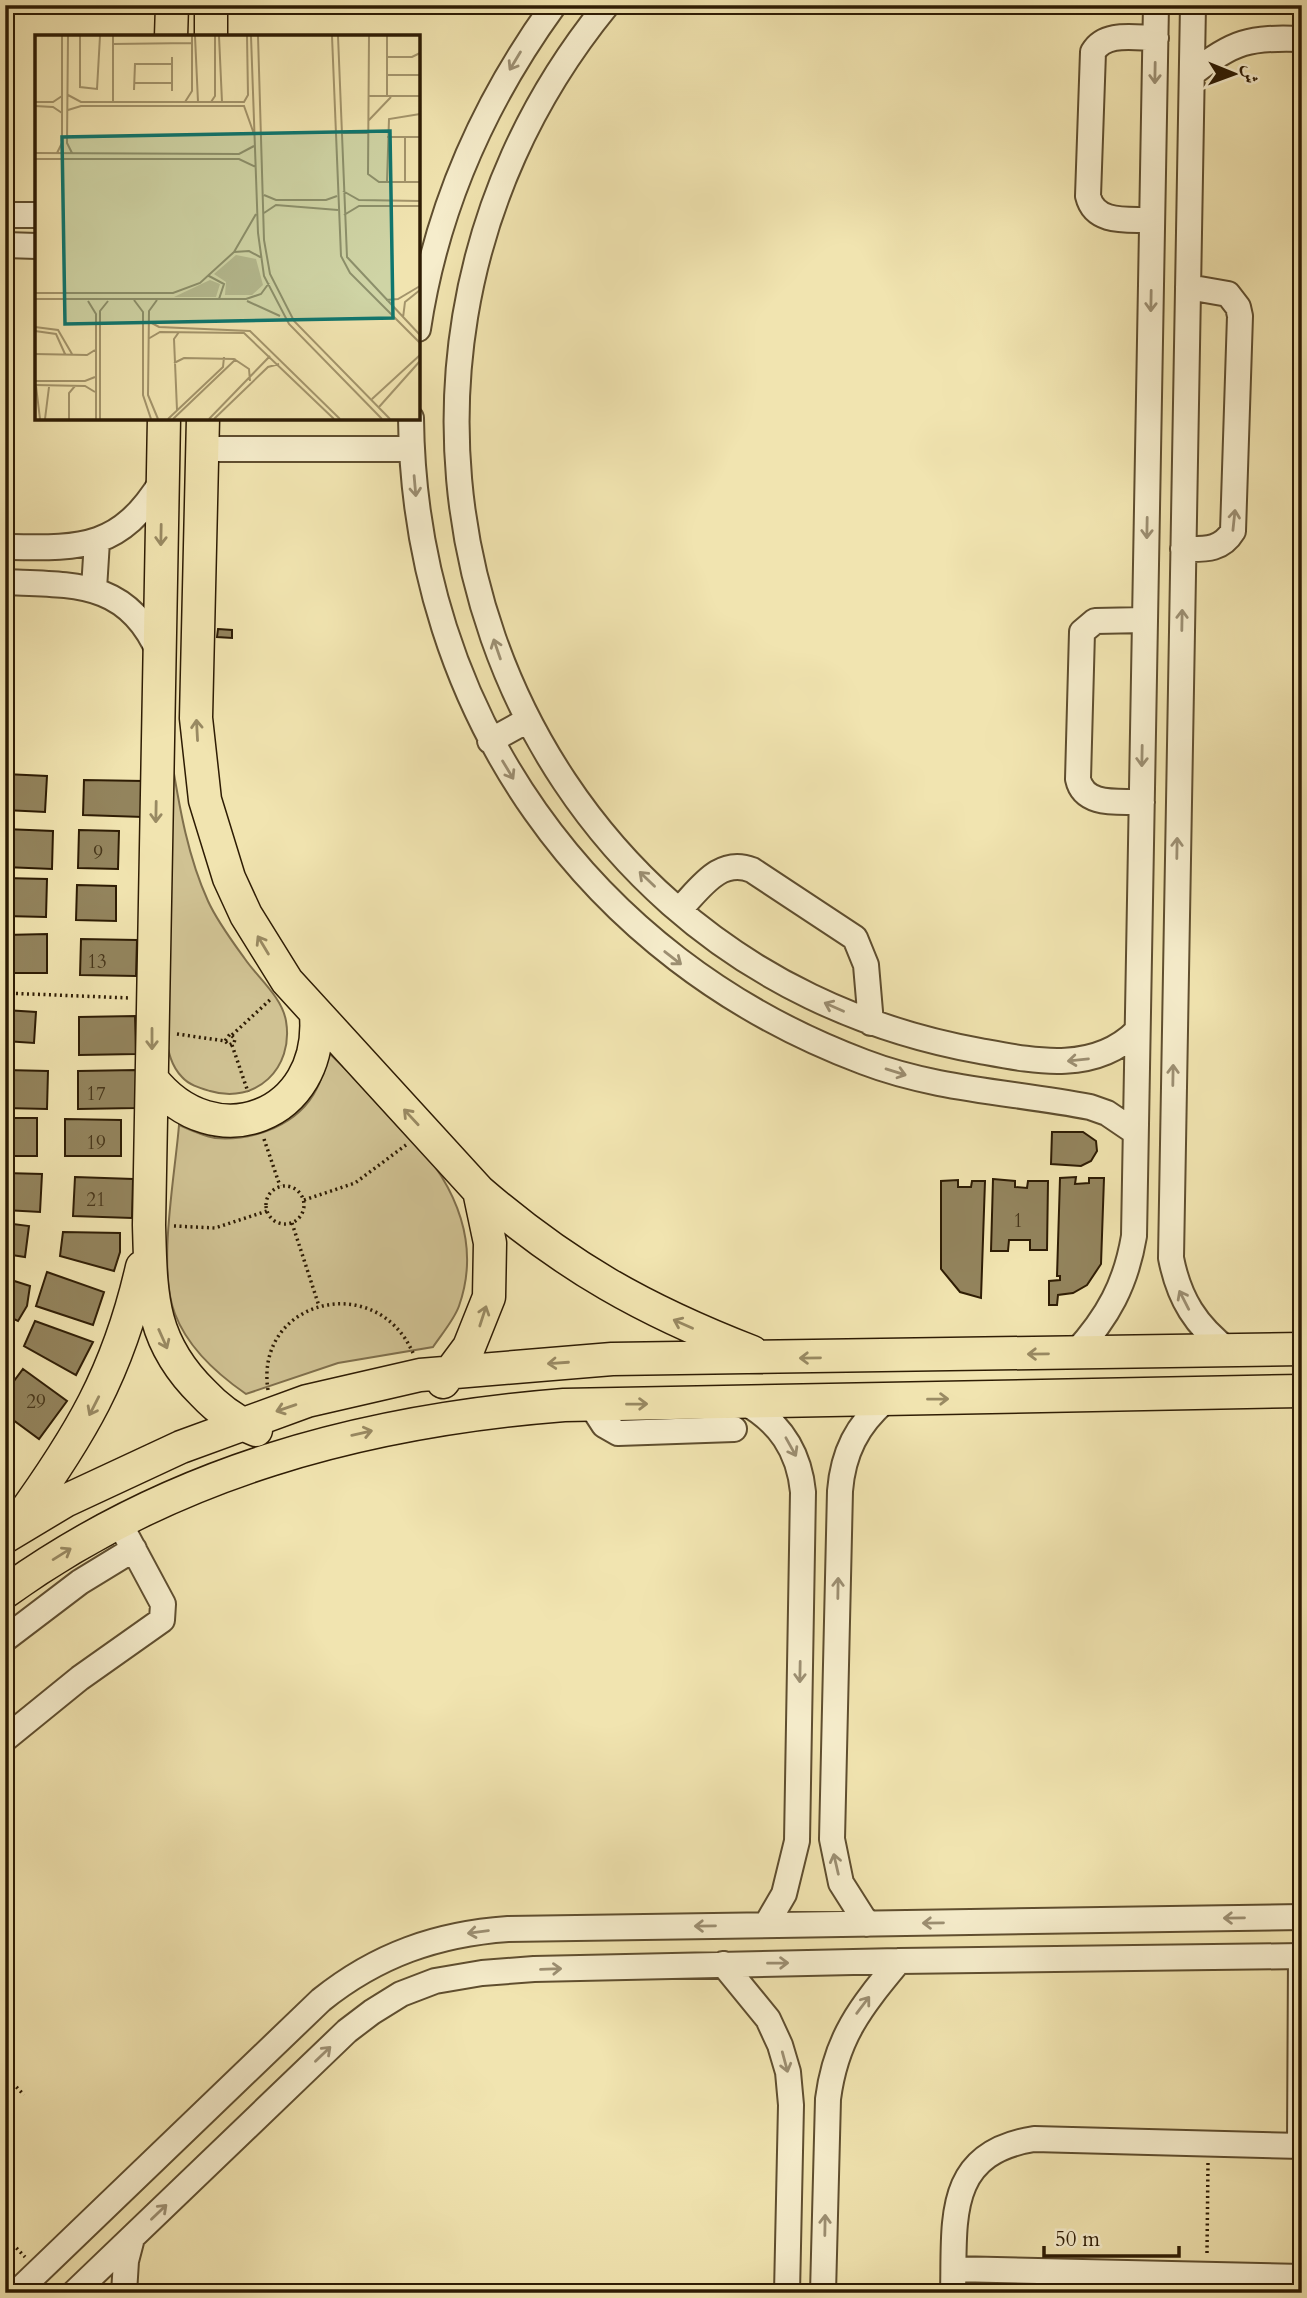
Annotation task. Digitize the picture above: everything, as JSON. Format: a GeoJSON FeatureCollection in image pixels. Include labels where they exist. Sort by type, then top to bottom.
{"type":"FeatureCollection","features":[{"type":"Feature","properties":{"kind":"main road"},"geometry":{"type":"LineString","coordinates":[[171,35],[172,5]]}},
{"type":"Feature","properties":{"kind":"main road"},"geometry":{"type":"LineString","coordinates":[[211,5],[211,35]]}},
{"type":"Feature","properties":{"kind":"main road"},"geometry":{"type":"LineString","coordinates":[[164,420],[149,1225],[153,1300],[157,1324],[166,1348],[186,1376],[211,1401],[255,1419],[271,1434],[321,1443]]}},
{"type":"Feature","properties":{"kind":"main road"},"geometry":{"type":"LineString","coordinates":[[203,420],[197,718],[203,787],[215,839],[229,878],[253,927],[287,981],[316,1015],[478,1191],[530,1235],[600,1282],[666,1316],[769,1359]]}},
{"type":"Feature","properties":{"kind":"main road"},"geometry":{"type":"LineString","coordinates":[[152,1079],[164,1094],[198,1116],[227,1121],[257,1117],[284,1101],[305,1077],[314,1057],[316,1015]]}},
{"type":"Feature","properties":{"kind":"main road"},"geometry":{"type":"LineString","coordinates":[[396,1426],[454,1370],[481,1323],[489,1297],[491,1243],[478,1191]]}},
{"type":"Feature","properties":{"kind":"main road"},"geometry":{"type":"LineString","coordinates":[[8,1535],[72,1447],[111,1373],[129,1321],[149,1225]]}},
{"type":"Feature","properties":{"kind":"main road"},"geometry":{"type":"LineString","coordinates":[[5,1592],[70,1549],[126,1535],[200,1484],[321,1443],[396,1426],[508,1410],[591,1405],[738,1415],[886,1400],[1298,1391],[1300,1348],[769,1359],[612,1359],[454,1370],[344,1390],[255,1419],[122,1473],[8,1535]]}},
{"type":"Feature","properties":{"kind":"street"},"geometry":{"type":"LineString","coordinates":[[420,320],[440,225],[463,160],[493,99],[523,47],[554,5]]}},
{"type":"Feature","properties":{"kind":"street"},"geometry":{"type":"LineString","coordinates":[[607,5],[575,45],[529,120],[500,183],[478,249],[463,316],[456,386],[455,441],[463,524],[478,592],[499,657],[528,720],[570,790],[621,853],[679,909],[738,955],[792,987],[871,1023],[935,1043],[1000,1055],[1067,1062],[1106,1054],[1137,1031]]}},
{"type":"Feature","properties":{"kind":"street"},"geometry":{"type":"LineString","coordinates":[[1075,1353],[1110,1311],[1130,1262],[1134,1236],[1156,5]]}},
{"type":"Feature","properties":{"kind":"street"},"geometry":{"type":"LineString","coordinates":[[1193,5],[1171,1258],[1184,1301],[1196,1320],[1229,1350]]}},
{"type":"Feature","properties":{"kind":"street"},"geometry":{"type":"LineString","coordinates":[[1152,220],[1099,215],[1090,203],[1089,183],[1093,51],[1102,40],[1110,38],[1156,38]]}},
{"type":"Feature","properties":{"kind":"street"},"geometry":{"type":"LineString","coordinates":[[1192,74],[1217,54],[1240,42],[1265,38],[1302,39]]}},
{"type":"Feature","properties":{"kind":"street"},"geometry":{"type":"LineString","coordinates":[[493,99],[529,120]]}},
{"type":"Feature","properties":{"kind":"street"},"geometry":{"type":"LineString","coordinates":[[5,215],[35,215]]}},
{"type":"Feature","properties":{"kind":"street"},"geometry":{"type":"LineString","coordinates":[[5,245],[35,246]]}},
{"type":"Feature","properties":{"kind":"street"},"geometry":{"type":"LineString","coordinates":[[1183,550],[1213,549],[1228,539],[1233,531],[1240,316],[1238,307],[1228,294],[1188,288]]}},
{"type":"Feature","properties":{"kind":"street"},"geometry":{"type":"LineString","coordinates":[[1149,407],[1186,406]]}},
{"type":"Feature","properties":{"kind":"street"},"geometry":{"type":"LineString","coordinates":[[411,420],[423,546],[443,629],[464,686],[490,741],[523,795],[552,836],[601,894],[648,938],[698,977],[751,1011],[807,1040],[926,1082],[1090,1107],[1107,1113],[1135,1132]]}},
{"type":"Feature","properties":{"kind":"street"},"geometry":{"type":"LineString","coordinates":[[202,449],[412,449]]}},
{"type":"Feature","properties":{"kind":"street"},"geometry":{"type":"LineString","coordinates":[[5,547],[75,547],[97,541],[123,527],[139,514],[162,481]]}},
{"type":"Feature","properties":{"kind":"street"},"geometry":{"type":"LineString","coordinates":[[94,589],[97,541]]}},
{"type":"Feature","properties":{"kind":"street"},"geometry":{"type":"LineString","coordinates":[[5,582],[94,589],[134,613],[144,625],[159,653]]}},
{"type":"Feature","properties":{"kind":"street"},"geometry":{"type":"LineString","coordinates":[[1142,802],[1095,800],[1080,786],[1080,681],[1081,639],[1085,627],[1095,621],[1145,620]]}},
{"type":"Feature","properties":{"kind":"street"},"geometry":{"type":"LineString","coordinates":[[490,741],[528,720]]}},
{"type":"Feature","properties":{"kind":"street"},"geometry":{"type":"LineString","coordinates":[[679,909],[723,868],[743,866],[752,870],[855,938],[866,965],[871,1023]]}},
{"type":"Feature","properties":{"kind":"street"},"geometry":{"type":"LineString","coordinates":[[867,1924],[841,1883],[832,1839],[840,1492],[845,1456],[852,1440],[861,1424],[886,1400]]}},
{"type":"Feature","properties":{"kind":"street"},"geometry":{"type":"LineString","coordinates":[[738,1415],[770,1419],[790,1444],[797,1459],[803,1492],[797,1841],[784,1894],[766,1925]]}},
{"type":"Feature","properties":{"kind":"street"},"geometry":{"type":"LineString","coordinates":[[5,1639],[80,1582],[126,1535],[163,1604],[162,1620],[80,1678],[5,1739]]}},
{"type":"Feature","properties":{"kind":"street"},"geometry":{"type":"LineString","coordinates":[[16,2293],[321,2000],[365,1968],[390,1955],[442,1938],[508,1929],[1302,1917]]}},
{"type":"Feature","properties":{"kind":"street"},"geometry":{"type":"LineString","coordinates":[[1024,1921],[1017,1940],[1025,1959]]}},
{"type":"Feature","properties":{"kind":"street"},"geometry":{"type":"LineString","coordinates":[[963,1922],[969,1937],[965,1959]]}},
{"type":"Feature","properties":{"kind":"street"},"geometry":{"type":"LineString","coordinates":[[74,2293],[300,2076],[372,2012],[401,1994],[435,1981],[521,1970],[965,1959],[1301,1956],[1301,2146],[1034,2139],[1010,2143],[989,2153],[971,2170],[960,2190],[955,2214],[953,2281],[1206,2274],[1267,2284],[1302,2277]]}},
{"type":"Feature","properties":{"kind":"street"},"geometry":{"type":"LineString","coordinates":[[824,2293],[831,2070],[853,2018],[899,1961]]}},
{"type":"Feature","properties":{"kind":"street"},"geometry":{"type":"LineString","coordinates":[[723,1964],[768,2019],[788,2072],[791,2105],[787,2293]]}},
{"type":"Feature","properties":{"kind":"street"},"geometry":{"type":"LineString","coordinates":[[272,2047],[300,2076]]}},
{"type":"Feature","properties":{"kind":"street"},"geometry":{"type":"LineString","coordinates":[[233,2085],[261,2114]]}},
{"type":"Feature","properties":{"kind":"street"},"geometry":{"type":"LineString","coordinates":[[124,2293],[126,2262],[132,2238]]}},
{"type":"Feature","properties":{"kind":"path"},"geometry":{"type":"LineString","coordinates":[[225,1041],[227,1035],[232,1035],[287,981]]}},
{"type":"Feature","properties":{"kind":"path"},"geometry":{"type":"LineString","coordinates":[[5,993],[153,998]]}},
{"type":"Feature","properties":{"kind":"path"},"geometry":{"type":"LineString","coordinates":[[152,1029],[225,1041],[232,1045],[280,1186]]}},
{"type":"Feature","properties":{"kind":"path"},"geometry":{"type":"LineString","coordinates":[[232,1035],[235,1041],[232,1045]]}},
{"type":"Feature","properties":{"kind":"path"},"geometry":{"type":"LineString","coordinates":[[304,1199],[355,1182],[425,1131]]}},
{"type":"Feature","properties":{"kind":"path"},"geometry":{"type":"LineString","coordinates":[[280,1186],[295,1188],[304,1199],[302,1214],[292,1223],[277,1222],[267,1211],[268,1196],[280,1186]]}},
{"type":"Feature","properties":{"kind":"path"},"geometry":{"type":"LineString","coordinates":[[149,1225],[215,1228],[267,1211]]}},
{"type":"Feature","properties":{"kind":"path"},"geometry":{"type":"LineString","coordinates":[[292,1223],[319,1306]]}},
{"type":"Feature","properties":{"kind":"path"},"geometry":{"type":"LineString","coordinates":[[255,1419],[276,1342],[294,1320],[319,1306],[358,1304],[383,1315],[403,1334],[420,1375]]}},
{"type":"Feature","properties":{"kind":"path"},"geometry":{"type":"LineString","coordinates":[[5,2075],[24,2095]]}},
{"type":"Feature","properties":{"kind":"path"},"geometry":{"type":"LineString","coordinates":[[1206,2274],[1208,2144]]}},
{"type":"Feature","properties":{"kind":"path"},"geometry":{"type":"LineString","coordinates":[[5,2236],[39,2271]]}},
{"type":"Feature","properties":{"kind":"shaded area"},"geometry":{"type":"Polygon","coordinates":[[[172,762],[190,850],[208,901],[230,938],[275,996],[286,1021],[287,1038],[278,1067],[268,1079],[242,1093],[210,1091],[188,1082],[175,1067],[167,1045],[165,1033],[172,762]]]}},
{"type":"Feature","properties":{"kind":"shaded area"},"geometry":{"type":"Polygon","coordinates":[[[327,1051],[409,1133],[433,1163],[452,1196],[464,1230],[467,1267],[459,1306],[433,1347],[338,1363],[246,1394],[214,1369],[196,1349],[175,1314],[170,1295],[167,1247],[179,1125],[215,1138],[245,1137],[274,1128],[299,1112],[309,1101],[321,1080],[327,1051]]]}},
{"type":"Feature","properties":{"kind":"building"},"geometry":{"type":"Polygon","coordinates":[[[218,629],[232,630],[232,638],[217,637],[218,629]]]}},
{"type":"Feature","properties":{"kind":"building"},"geometry":{"type":"Polygon","coordinates":[[[5,774],[47,776],[45,812],[5,810],[5,774]]]}},
{"type":"Feature","properties":{"kind":"building"},"geometry":{"type":"Polygon","coordinates":[[[84,780],[144,781],[143,817],[83,815],[84,780]]]}},
{"type":"Feature","properties":{"kind":"building"},"geometry":{"type":"Polygon","coordinates":[[[5,829],[53,831],[52,869],[5,867],[5,829]]]}},
{"type":"Feature","properties":{"kind":"building"},"geometry":{"type":"Polygon","coordinates":[[[79,830],[119,831],[118,869],[78,868],[79,830]]]}},
{"type":"Feature","properties":{"kind":"building"},"geometry":{"type":"Polygon","coordinates":[[[5,878],[47,879],[46,917],[5,916],[5,878]]]}},
{"type":"Feature","properties":{"kind":"building"},"geometry":{"type":"Polygon","coordinates":[[[77,885],[116,886],[116,921],[76,920],[77,885]]]}},
{"type":"Feature","properties":{"kind":"building"},"geometry":{"type":"Polygon","coordinates":[[[47,934],[47,973],[5,973],[5,935],[47,934]]]}},
{"type":"Feature","properties":{"kind":"building"},"geometry":{"type":"Polygon","coordinates":[[[81,939],[137,940],[136,976],[80,975],[81,939]]]}},
{"type":"Feature","properties":{"kind":"building"},"geometry":{"type":"Polygon","coordinates":[[[5,1010],[36,1012],[34,1043],[5,1041],[5,1010]]]}},
{"type":"Feature","properties":{"kind":"building"},"geometry":{"type":"Polygon","coordinates":[[[135,1016],[136,1054],[79,1055],[79,1017],[135,1016]]]}},
{"type":"Feature","properties":{"kind":"building"},"geometry":{"type":"Polygon","coordinates":[[[5,1070],[48,1071],[47,1109],[5,1108],[5,1070]]]}},
{"type":"Feature","properties":{"kind":"building"},"geometry":{"type":"Polygon","coordinates":[[[136,1070],[136,1108],[78,1109],[78,1071],[136,1070]]]}},
{"type":"Feature","properties":{"kind":"building"},"geometry":{"type":"Polygon","coordinates":[[[5,1118],[37,1118],[37,1156],[5,1156],[5,1118]]]}},
{"type":"Feature","properties":{"kind":"building"},"geometry":{"type":"Polygon","coordinates":[[[65,1119],[121,1120],[121,1156],[65,1156],[65,1119]]]}},
{"type":"Feature","properties":{"kind":"building"},"geometry":{"type":"Polygon","coordinates":[[[1052,1132],[1083,1132],[1096,1141],[1097,1151],[1091,1161],[1081,1166],[1051,1164],[1052,1132]]]}},
{"type":"Feature","properties":{"kind":"building"},"geometry":{"type":"Polygon","coordinates":[[[5,1173],[42,1174],[40,1212],[5,1210],[5,1173]]]}},
{"type":"Feature","properties":{"kind":"building"},"geometry":{"type":"Polygon","coordinates":[[[75,1177],[133,1179],[132,1218],[73,1216],[75,1177]]]}},
{"type":"Feature","properties":{"kind":"building"},"geometry":{"type":"Polygon","coordinates":[[[1076,1177],[1075,1184],[1089,1183],[1089,1178],[1104,1178],[1101,1264],[1087,1285],[1073,1293],[1058,1295],[1057,1305],[1049,1305],[1049,1281],[1060,1280],[1060,1276],[1057,1276],[1060,1178],[1076,1177]]]}},
{"type":"Feature","properties":{"kind":"building"},"geometry":{"type":"Polygon","coordinates":[[[993,1179],[1015,1181],[1015,1187],[1027,1188],[1028,1181],[1048,1181],[1047,1250],[1030,1250],[1030,1240],[1009,1240],[1008,1251],[991,1251],[993,1179]]]}},
{"type":"Feature","properties":{"kind":"building"},"geometry":{"type":"Polygon","coordinates":[[[958,1180],[958,1187],[971,1187],[972,1181],[985,1181],[981,1298],[960,1292],[941,1269],[941,1181],[958,1180]]]}},
{"type":"Feature","properties":{"kind":"building"},"geometry":{"type":"Polygon","coordinates":[[[5,1223],[29,1226],[25,1257],[5,1254],[5,1223]]]}},
{"type":"Feature","properties":{"kind":"building"},"geometry":{"type":"Polygon","coordinates":[[[63,1232],[120,1233],[120,1252],[114,1271],[60,1256],[63,1232]]]}},
{"type":"Feature","properties":{"kind":"building"},"geometry":{"type":"Polygon","coordinates":[[[47,1272],[104,1292],[93,1325],[36,1306],[47,1272]]]}},
{"type":"Feature","properties":{"kind":"building"},"geometry":{"type":"Polygon","coordinates":[[[5,1278],[30,1286],[27,1306],[18,1321],[5,1315],[5,1278]]]}},
{"type":"Feature","properties":{"kind":"building"},"geometry":{"type":"Polygon","coordinates":[[[35,1321],[93,1342],[76,1375],[24,1346],[35,1321]]]}},
{"type":"Feature","properties":{"kind":"building"},"geometry":{"type":"Polygon","coordinates":[[[23,1369],[67,1401],[39,1439],[5,1414],[5,1393],[23,1369]]]}}]}
